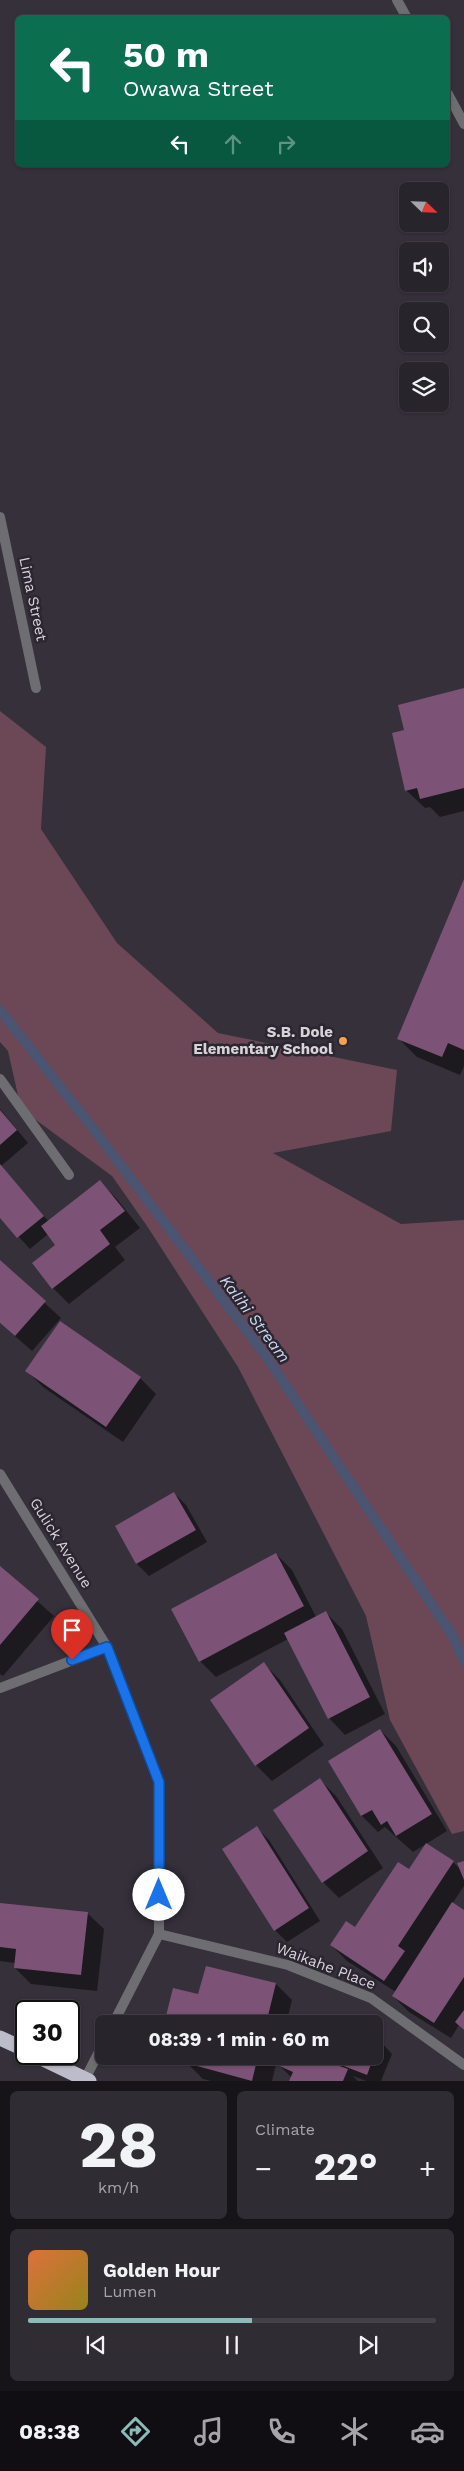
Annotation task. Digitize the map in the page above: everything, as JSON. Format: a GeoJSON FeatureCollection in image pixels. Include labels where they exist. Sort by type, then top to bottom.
{"type":"FeatureCollection","features":[{"type":"Feature","properties":{"kind":"highway"},"geometry":{"type":"LineString","coordinates":[[0,2038],[15,2045]]}},
{"type":"Feature","properties":{"kind":"highway"},"geometry":{"type":"LineString","coordinates":[[55,2065],[86,2080]]}},
{"type":"Feature","properties":{"kind":"street"},"geometry":{"type":"LineString","coordinates":[[397,0],[405,15]]}},
{"type":"Feature","properties":{"kind":"street"},"geometry":{"type":"LineString","coordinates":[[450,98],[464,124]]}},
{"type":"Feature","properties":{"kind":"street","name":"Lima Street"},"geometry":{"type":"LineString","coordinates":[[0,517],[36,688]]}},
{"type":"Feature","properties":{"kind":"street"},"geometry":{"type":"LineString","coordinates":[[0,1079],[69,1175]]}},
{"type":"Feature","properties":{"kind":"street","name":"Gulick Avenue"},"geometry":{"type":"LineString","coordinates":[[0,1474],[107,1647],[159,1782],[159,1934],[118,2015]]}},
{"type":"Feature","properties":{"kind":"street"},"geometry":{"type":"LineString","coordinates":[[0,1688],[107,1647]]}},
{"type":"Feature","properties":{"kind":"street","name":"Waikahe Place"},"geometry":{"type":"LineString","coordinates":[[159,1934],[288,1965],[370,1998],[464,2065]]}},
{"type":"Feature","properties":{"kind":"street"},"geometry":{"type":"LineString","coordinates":[[86,2080],[95,2061]]}},
{"type":"Feature","properties":{"kind":"shaded area"},"geometry":{"type":"Polygon","coordinates":[[[0,711],[46,747],[41,829],[117,943],[218,1033],[397,1070],[391,1131],[273,1153],[401,1224],[464,1220],[464,1831],[452,1834],[390,1720],[366,1616],[238,1367],[147,1226],[112,1176],[21,1109],[8,1051],[0,1042],[0,711]]]}},
{"type":"Feature","properties":{"kind":"building"},"geometry":{"type":"Polygon","coordinates":[[[464,688],[464,788],[420,799],[417,788],[405,791],[392,733],[404,730],[398,705],[464,688]]]}},
{"type":"Feature","properties":{"kind":"building"},"geometry":{"type":"Polygon","coordinates":[[[464,879],[464,1050],[448,1043],[442,1057],[397,1039],[464,879]]]}},
{"type":"Feature","properties":{"kind":"building"},"geometry":{"type":"Polygon","coordinates":[[[0,1110],[17,1130],[0,1145],[0,1110]]]}},
{"type":"Feature","properties":{"kind":"building"},"geometry":{"type":"Polygon","coordinates":[[[0,1164],[44,1216],[17,1238],[0,1218],[0,1164]]]}},
{"type":"Feature","properties":{"kind":"building"},"geometry":{"type":"Polygon","coordinates":[[[100,1180],[125,1211],[100,1230],[110,1244],[52,1289],[32,1263],[55,1245],[41,1226],[100,1180]]]}},
{"type":"Feature","properties":{"kind":"building"},"geometry":{"type":"Polygon","coordinates":[[[0,1260],[46,1301],[15,1336],[0,1323],[0,1260]]]}},
{"type":"Feature","properties":{"kind":"building"},"geometry":{"type":"Polygon","coordinates":[[[60,1321],[141,1377],[106,1427],[25,1371],[60,1321]]]}},
{"type":"Feature","properties":{"kind":"building"},"geometry":{"type":"Polygon","coordinates":[[[174,1492],[196,1530],[136,1564],[115,1526],[174,1492]]]}},
{"type":"Feature","properties":{"kind":"building"},"geometry":{"type":"Polygon","coordinates":[[[276,1553],[304,1606],[199,1662],[171,1609],[276,1553]]]}},
{"type":"Feature","properties":{"kind":"building"},"geometry":{"type":"Polygon","coordinates":[[[0,1566],[39,1599],[0,1645],[0,1566]]]}},
{"type":"Feature","properties":{"kind":"building"},"geometry":{"type":"Polygon","coordinates":[[[326,1611],[370,1697],[328,1719],[284,1633],[326,1611]]]}},
{"type":"Feature","properties":{"kind":"building"},"geometry":{"type":"Polygon","coordinates":[[[264,1662],[309,1728],[255,1766],[210,1700],[264,1662]]]}},
{"type":"Feature","properties":{"kind":"building"},"geometry":{"type":"Polygon","coordinates":[[[380,1729],[432,1814],[396,1836],[387,1821],[381,1825],[372,1810],[361,1816],[328,1761],[380,1729]]]}},
{"type":"Feature","properties":{"kind":"building"},"geometry":{"type":"Polygon","coordinates":[[[320,1778],[368,1851],[322,1883],[273,1810],[320,1778]]]}},
{"type":"Feature","properties":{"kind":"building"},"geometry":{"type":"Polygon","coordinates":[[[257,1826],[309,1908],[274,1931],[222,1849],[257,1826]]]}},
{"type":"Feature","properties":{"kind":"building"},"geometry":{"type":"Polygon","coordinates":[[[426,1843],[454,1861],[398,1946],[405,1951],[384,1981],[330,1945],[346,1921],[355,1927],[398,1862],[409,1869],[426,1843]]]}},
{"type":"Feature","properties":{"kind":"building"},"geometry":{"type":"Polygon","coordinates":[[[464,1861],[464,1880],[457,1863],[464,1861]]]}},
{"type":"Feature","properties":{"kind":"building"},"geometry":{"type":"Polygon","coordinates":[[[452,1902],[464,1910],[464,1977],[434,2023],[392,1996],[452,1902]]]}},
{"type":"Feature","properties":{"kind":"building"},"geometry":{"type":"Polygon","coordinates":[[[0,1903],[88,1912],[81,1975],[14,1968],[16,1949],[0,1947],[0,1903]]]}},
{"type":"Feature","properties":{"kind":"building"},"geometry":{"type":"Polygon","coordinates":[[[206,1966],[276,1983],[268,2015],[166,2015],[173,1988],[198,1994],[206,1966]]]}},
{"type":"Feature","properties":{"kind":"building"},"geometry":{"type":"Polygon","coordinates":[[[464,2010],[464,2030],[455,2022],[464,2010]]]}},
{"type":"Feature","properties":{"kind":"building"},"geometry":{"type":"Polygon","coordinates":[[[193,2065],[256,2065],[252,2081],[193,2065]]]}},
{"type":"Feature","properties":{"kind":"building"},"geometry":{"type":"Polygon","coordinates":[[[277,2065],[337,2065],[348,2069],[343,2081],[289,2081],[293,2072],[277,2065]]]}},
{"type":"Feature","properties":{"kind":"building"},"geometry":{"type":"Polygon","coordinates":[[[341,2065],[371,2065],[367,2075],[341,2065]]]}},
{"type":"Feature","properties":{"kind":"waterway","name":"Kalihi Stream"},"geometry":{"type":"LineString","coordinates":[[0,1010],[268,1359],[452,1635],[464,1661]]}},
{"type":"Feature","properties":{"kind":"place","name":"S.B. Dole Elementary School"},"geometry":{"type":"Point","coordinates":[343,1041]}},
{"type":"Feature","properties":{"kind":"route"},"geometry":{"type":"LineString","coordinates":[[72,1660],[107,1647],[159,1782],[159,1895]]}}]}
